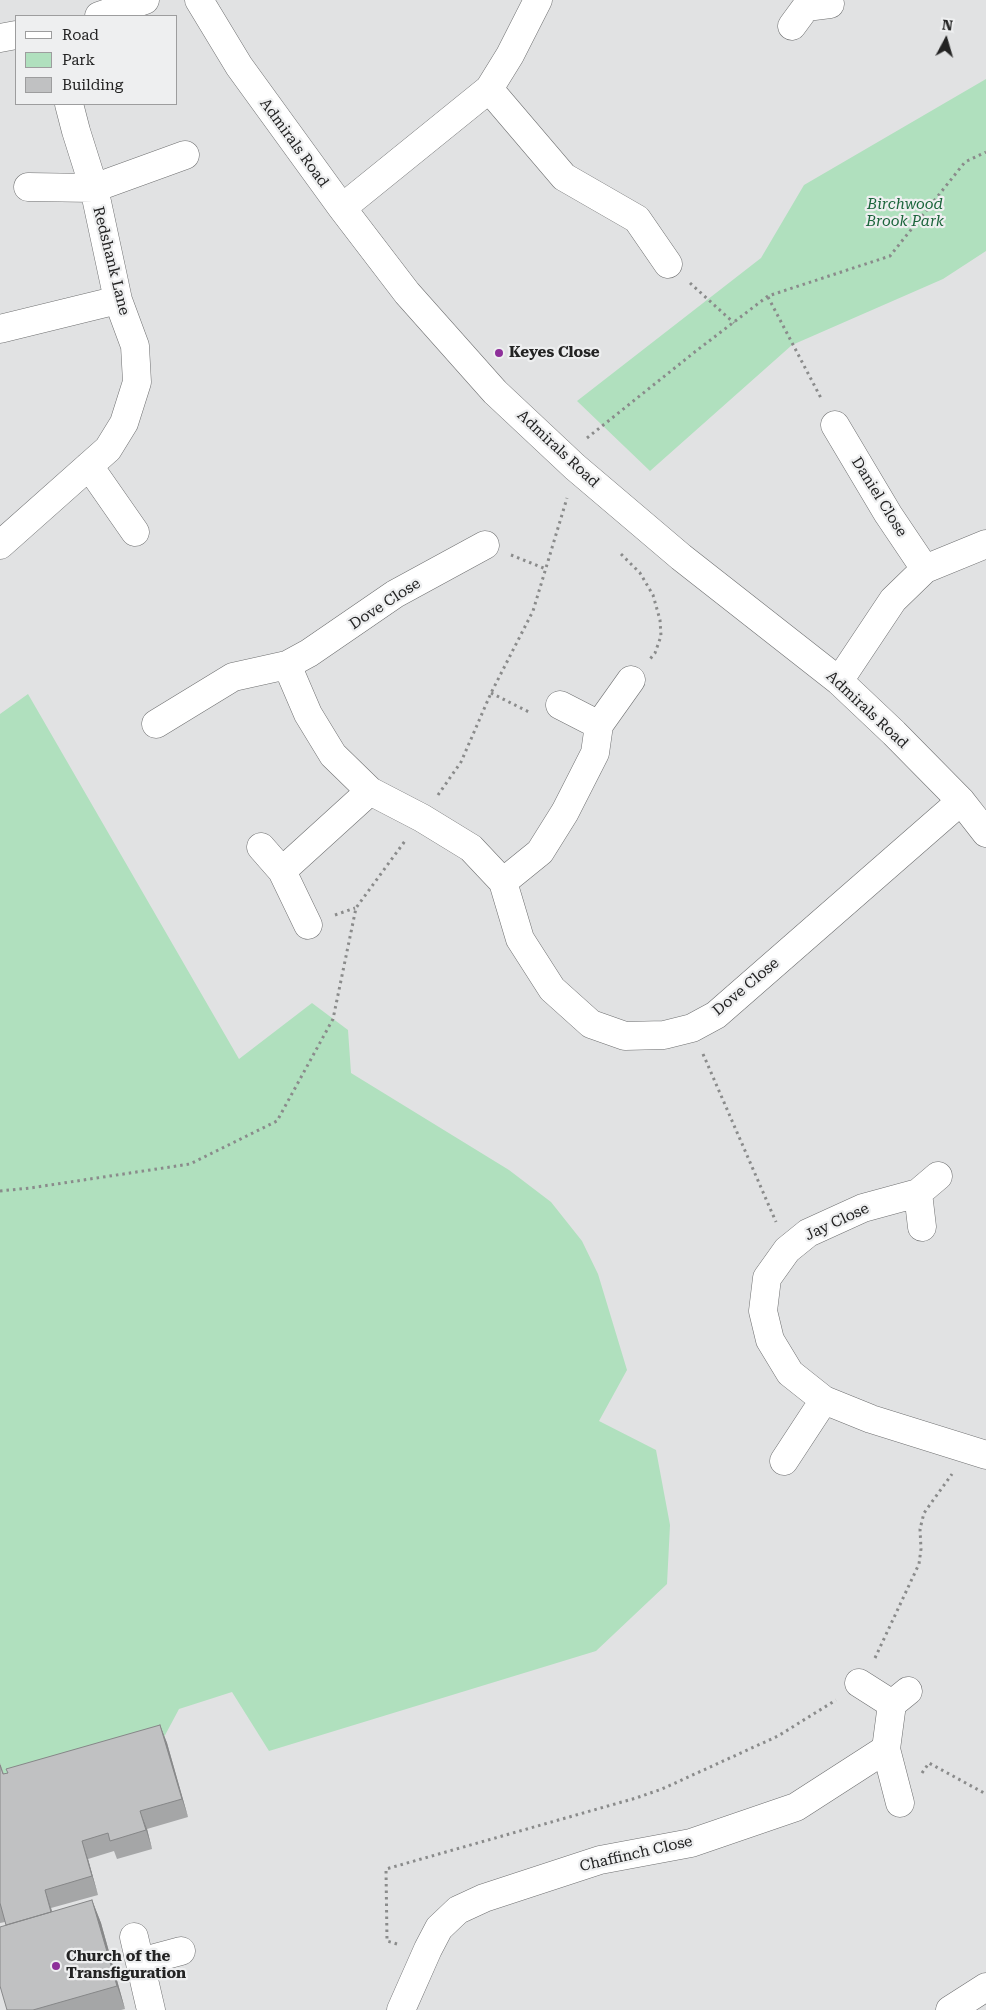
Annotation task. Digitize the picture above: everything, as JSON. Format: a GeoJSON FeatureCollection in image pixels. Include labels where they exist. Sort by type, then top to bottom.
{"type":"FeatureCollection","features":[{"type":"Feature","properties":{"kind":"street"},"geometry":{"type":"LineString","coordinates":[[101,15],[145,0]]}},
{"type":"Feature","properties":{"kind":"street","name":"Admirals Road"},"geometry":{"type":"LineString","coordinates":[[199,0],[239,66],[342,208],[407,293],[495,392],[575,468],[681,557],[839,681],[894,733],[961,802],[986,834]]}},
{"type":"Feature","properties":{"kind":"street"},"geometry":{"type":"LineString","coordinates":[[342,208],[489,89],[510,55],[538,0]]}},
{"type":"Feature","properties":{"kind":"street"},"geometry":{"type":"LineString","coordinates":[[0,38],[15,35]]}},
{"type":"Feature","properties":{"kind":"street"},"geometry":{"type":"LineString","coordinates":[[489,89],[564,177],[637,219],[668,264]]}},
{"type":"Feature","properties":{"kind":"street","name":"Redshank Lane"},"geometry":{"type":"LineString","coordinates":[[0,545],[108,448],[124,423],[137,382],[135,346],[118,300],[94,188],[69,105]]}},
{"type":"Feature","properties":{"kind":"street","name":"Redshank Lane"},"geometry":{"type":"LineString","coordinates":[[28,186],[94,188],[185,155]]}},
{"type":"Feature","properties":{"kind":"street"},"geometry":{"type":"LineString","coordinates":[[0,329],[118,300]]}},
{"type":"Feature","properties":{"kind":"street","name":"Daniel Close"},"geometry":{"type":"LineString","coordinates":[[835,425],[888,514],[925,569]]}},
{"type":"Feature","properties":{"kind":"street"},"geometry":{"type":"LineString","coordinates":[[88,466],[135,532]]}},
{"type":"Feature","properties":{"kind":"street"},"geometry":{"type":"LineString","coordinates":[[839,681],[893,600],[925,569],[986,544]]}},
{"type":"Feature","properties":{"kind":"street","name":"Dove Close"},"geometry":{"type":"LineString","coordinates":[[156,724],[233,677],[287,665],[309,653],[395,594],[485,545]]}},
{"type":"Feature","properties":{"kind":"street","name":"Dove Close"},"geometry":{"type":"LineString","coordinates":[[287,665],[308,714],[333,755],[370,791],[422,818],[472,848],[503,882],[520,939],[552,989],[591,1024],[625,1036],[664,1035],[692,1028],[716,1015],[961,802]]}},
{"type":"Feature","properties":{"kind":"street"},"geometry":{"type":"LineString","coordinates":[[503,882],[540,852],[565,812],[595,753],[599,725],[630,680]]}},
{"type":"Feature","properties":{"kind":"street"},"geometry":{"type":"LineString","coordinates":[[560,705],[599,725]]}},
{"type":"Feature","properties":{"kind":"street"},"geometry":{"type":"LineString","coordinates":[[282,871],[370,791]]}},
{"type":"Feature","properties":{"kind":"street"},"geometry":{"type":"LineString","coordinates":[[261,847],[282,871],[308,925]]}},
{"type":"Feature","properties":{"kind":"street","name":"Jay Close"},"geometry":{"type":"LineString","coordinates":[[922,1228],[928,1185],[863,1208],[808,1233],[786,1250],[768,1278],[763,1311],[770,1340],[790,1372],[824,1400],[871,1419],[986,1455]]}},
{"type":"Feature","properties":{"kind":"street"},"geometry":{"type":"LineString","coordinates":[[784,1461],[824,1400]]}},
{"type":"Feature","properties":{"kind":"street"},"geometry":{"type":"LineString","coordinates":[[859,1683],[900,1697],[886,1749],[900,1803]]}},
{"type":"Feature","properties":{"kind":"street","name":"Chaffinch Close"},"geometry":{"type":"LineString","coordinates":[[401,2010],[439,1928],[458,1910],[484,1898],[600,1860],[691,1843],[796,1807],[886,1749]]}},
{"type":"Feature","properties":{"kind":"street"},"geometry":{"type":"LineString","coordinates":[[151,2010],[137,1949],[181,1951]]}},
{"type":"Feature","properties":{"kind":"street"},"geometry":{"type":"LineString","coordinates":[[950,2010],[986,1987]]}},
{"type":"Feature","properties":{"kind":"path"},"geometry":{"type":"LineString","coordinates":[[582,443],[768,296],[890,256],[965,162],[986,152]]}},
{"type":"Feature","properties":{"kind":"path"},"geometry":{"type":"LineString","coordinates":[[668,264],[734,322]]}},
{"type":"Feature","properties":{"kind":"path"},"geometry":{"type":"LineString","coordinates":[[768,296],[835,425]]}},
{"type":"Feature","properties":{"kind":"path"},"geometry":{"type":"LineString","coordinates":[[0,1191],[190,1164],[277,1121],[333,1019],[356,908],[461,762],[490,693],[533,611],[566,502]]}},
{"type":"Feature","properties":{"kind":"path"},"geometry":{"type":"LineString","coordinates":[[485,545],[546,569]]}},
{"type":"Feature","properties":{"kind":"path"},"geometry":{"type":"LineString","coordinates":[[622,554],[640,574],[654,595],[661,628],[661,636],[655,653],[630,680]]}},
{"type":"Feature","properties":{"kind":"path"},"geometry":{"type":"LineString","coordinates":[[490,693],[549,722],[560,705]]}},
{"type":"Feature","properties":{"kind":"path"},"geometry":{"type":"LineString","coordinates":[[692,1028],[779,1229],[786,1250]]}},
{"type":"Feature","properties":{"kind":"path"},"geometry":{"type":"LineString","coordinates":[[400,1946],[386,1941],[386,1869],[662,1789],[778,1736],[819,1712],[859,1683],[869,1671],[919,1564],[921,1549],[920,1529],[924,1513],[953,1472]]}},
{"type":"Feature","properties":{"kind":"path"},"geometry":{"type":"LineString","coordinates":[[921,1775],[929,1763],[986,1794]]}},
{"type":"Feature","properties":{"kind":"green space","name":"Birchwood Brook Park"},"geometry":{"type":"Polygon","coordinates":[[[986,79],[986,251],[943,279],[792,345],[650,471],[577,401],[761,258],[804,185],[986,79]]]}},
{"type":"Feature","properties":{"kind":"green space"},"geometry":{"type":"Polygon","coordinates":[[[28,694],[239,1059],[312,1003],[348,1030],[351,1073],[509,1170],[551,1202],[582,1241],[598,1274],[627,1370],[599,1421],[656,1450],[670,1525],[667,1584],[596,1651],[269,1751],[232,1692],[179,1709],[163,1739],[0,1782],[0,714],[28,694]]]}},
{"type":"Feature","properties":{"kind":"building"},"geometry":{"type":"Polygon","coordinates":[[[160,1725],[182,1799],[140,1811],[146,1830],[110,1841],[108,1833],[82,1841],[92,1876],[45,1890],[51,1912],[6,1925],[0,1903],[0,1765],[3,1774],[8,1773],[6,1769],[160,1725]]]}},
{"type":"Feature","properties":{"kind":"building","name":"Church of the Transfiguration"},"geometry":{"type":"Polygon","coordinates":[[[92,1900],[117,1986],[33,2010],[7,2010],[0,1986],[0,1927],[92,1900]]]}},
{"type":"Feature","properties":{"kind":"place","name":"Keyes Close"},"geometry":{"type":"Point","coordinates":[499,353]}},
{"type":"Feature","properties":{"kind":"place","name":"Church of the Transfiguration"},"geometry":{"type":"Point","coordinates":[56,1966]}}]}
